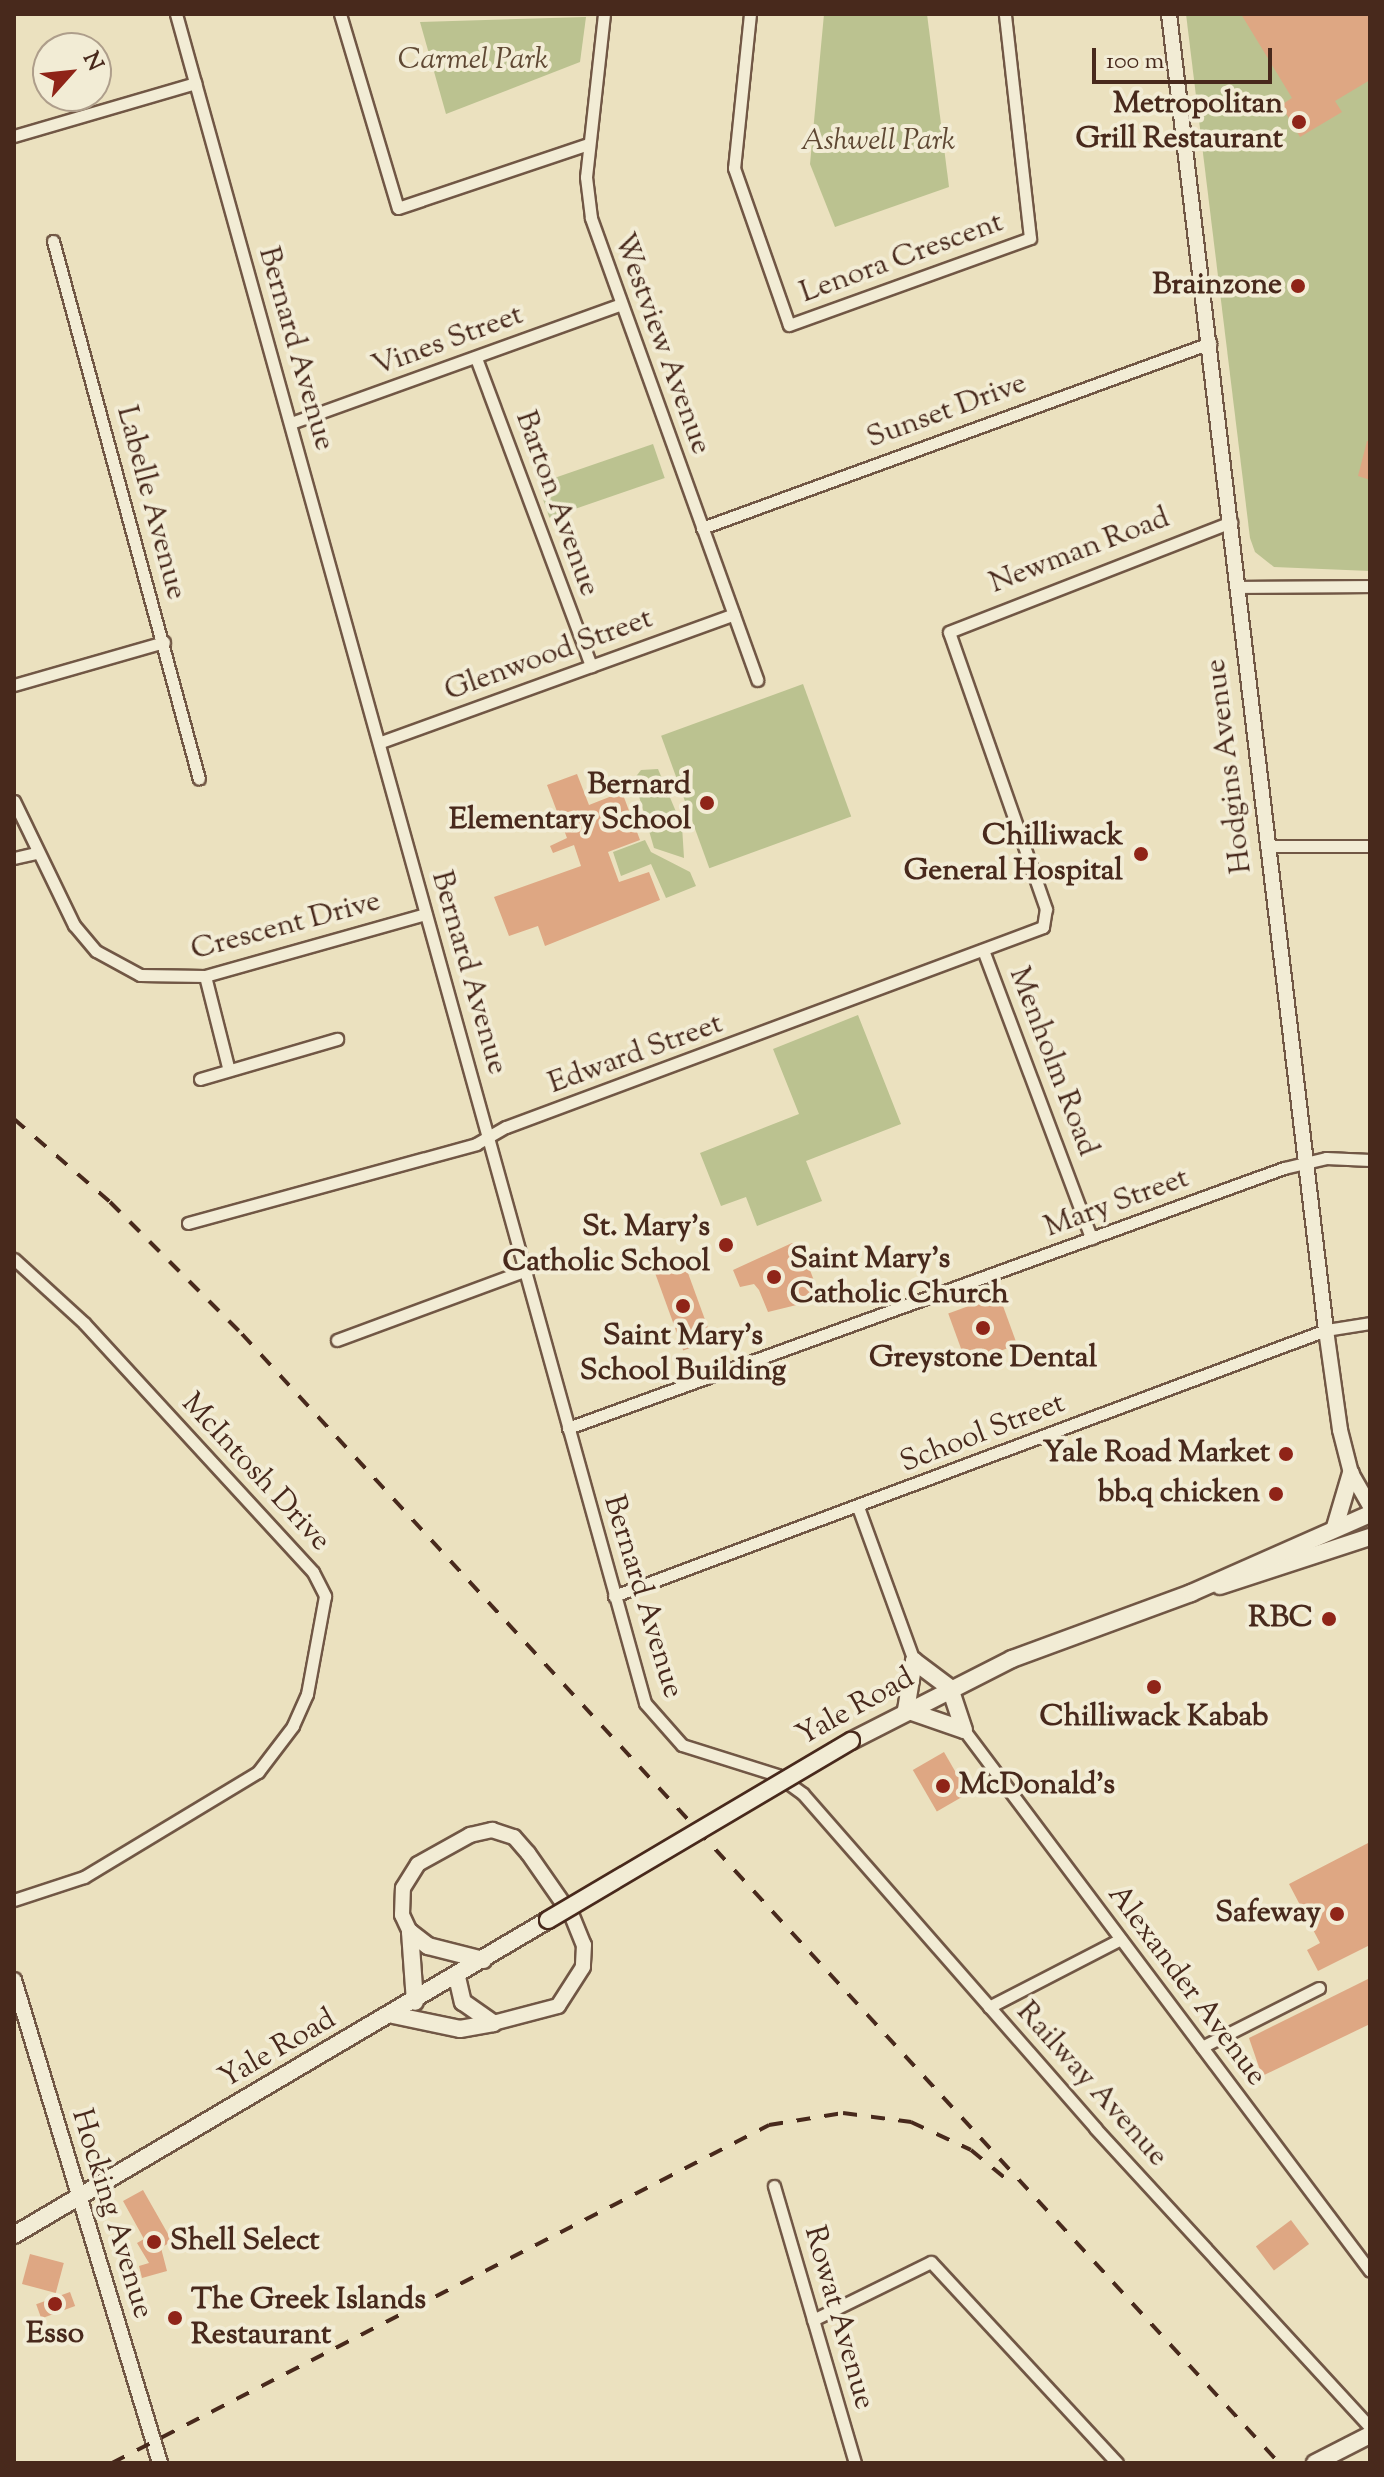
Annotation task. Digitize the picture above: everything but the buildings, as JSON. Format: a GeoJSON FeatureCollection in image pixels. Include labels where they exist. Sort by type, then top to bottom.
{"type":"FeatureCollection","features":[{"type":"Feature","properties":{"kind":"main road"},"geometry":{"type":"LineString","coordinates":[[1335,1527],[1351,1473]]}},
{"type":"Feature","properties":{"kind":"main road","name":"Yale Road"},"geometry":{"type":"LineString","coordinates":[[1191,1593],[1370,1514]]}},
{"type":"Feature","properties":{"kind":"main road","name":"Yale Road"},"geometry":{"type":"LineString","coordinates":[[14,2235],[79,2200],[906,1710],[1078,1632],[1191,1593],[1262,1576],[1370,1537]]}},
{"type":"Feature","properties":{"kind":"main road"},"geometry":{"type":"LineString","coordinates":[[914,1661],[950,1688],[964,1730],[906,1710],[914,1661]]}},
{"type":"Feature","properties":{"kind":"main road"},"geometry":{"type":"LineString","coordinates":[[410,1932],[442,1952],[483,1960]]}},
{"type":"Feature","properties":{"kind":"main road"},"geometry":{"type":"LineString","coordinates":[[410,1932],[415,2002]]}},
{"type":"Feature","properties":{"kind":"main road"},"geometry":{"type":"LineString","coordinates":[[457,1977],[463,2002],[475,2016],[493,2023]]}},
{"type":"Feature","properties":{"kind":"main road"},"geometry":{"type":"LineString","coordinates":[[393,2015],[460,2029],[493,2023]]}},
{"type":"Feature","properties":{"kind":"main road"},"geometry":{"type":"LineString","coordinates":[[1315,2463],[1370,2435]]}},
{"type":"Feature","properties":{"kind":"street","name":"Bernard Avenue"},"geometry":{"type":"LineString","coordinates":[[176,14],[381,742],[425,914],[645,1703],[659,1725],[695,1750],[777,1775]]}},
{"type":"Feature","properties":{"kind":"street"},"geometry":{"type":"LineString","coordinates":[[340,14],[398,208],[588,144]]}},
{"type":"Feature","properties":{"kind":"street","name":"Westview Avenue"},"geometry":{"type":"LineString","coordinates":[[604,14],[588,144],[591,218],[757,680]]}},
{"type":"Feature","properties":{"kind":"street","name":"Lenora Crescent"},"geometry":{"type":"LineString","coordinates":[[750,14],[734,168],[789,325],[1030,238],[1005,14]]}},
{"type":"Feature","properties":{"kind":"street","name":"Hodgins Avenue"},"geometry":{"type":"LineString","coordinates":[[1169,14],[1326,1330],[1351,1473],[1370,1506]]}},
{"type":"Feature","properties":{"kind":"street"},"geometry":{"type":"LineString","coordinates":[[14,136],[195,83]]}},
{"type":"Feature","properties":{"kind":"street","name":"Labelle Avenue"},"geometry":{"type":"LineString","coordinates":[[53,241],[199,779]]}},
{"type":"Feature","properties":{"kind":"street","name":"Vines Street"},"geometry":{"type":"LineString","coordinates":[[291,423],[621,304]]}},
{"type":"Feature","properties":{"kind":"street","name":"Sunset Drive"},"geometry":{"type":"LineString","coordinates":[[702,528],[1210,343]]}},
{"type":"Feature","properties":{"kind":"street","name":"Barton Avenue"},"geometry":{"type":"LineString","coordinates":[[476,358],[591,666]]}},
{"type":"Feature","properties":{"kind":"street","name":"Newman Road"},"geometry":{"type":"LineString","coordinates":[[949,632],[1231,522]]}},
{"type":"Feature","properties":{"kind":"street"},"geometry":{"type":"LineString","coordinates":[[1237,587],[1370,586]]}},
{"type":"Feature","properties":{"kind":"street","name":"Glenwood Street"},"geometry":{"type":"LineString","coordinates":[[381,742],[734,614]]}},
{"type":"Feature","properties":{"kind":"street","name":"Menholm Road"},"geometry":{"type":"LineString","coordinates":[[949,632],[1046,922]]}},
{"type":"Feature","properties":{"kind":"street"},"geometry":{"type":"LineString","coordinates":[[14,685],[164,642]]}},
{"type":"Feature","properties":{"kind":"street","name":"Crescent Drive"},"geometry":{"type":"LineString","coordinates":[[14,801],[36,853],[74,925],[110,961],[149,977],[205,976],[425,914]]}},
{"type":"Feature","properties":{"kind":"street"},"geometry":{"type":"LineString","coordinates":[[1266,846],[1370,846]]}},
{"type":"Feature","properties":{"kind":"street"},"geometry":{"type":"LineString","coordinates":[[14,858],[36,853]]}},
{"type":"Feature","properties":{"kind":"street","name":"Edward Street"},"geometry":{"type":"LineString","coordinates":[[188,1223],[488,1136],[983,950],[1046,922]]}},
{"type":"Feature","properties":{"kind":"street","name":"Menholm Road"},"geometry":{"type":"LineString","coordinates":[[983,950],[1091,1238]]}},
{"type":"Feature","properties":{"kind":"street"},"geometry":{"type":"LineString","coordinates":[[205,976],[228,1067]]}},
{"type":"Feature","properties":{"kind":"street"},"geometry":{"type":"LineString","coordinates":[[200,1079],[228,1067],[337,1039]]}},
{"type":"Feature","properties":{"kind":"street","name":"Mary Street"},"geometry":{"type":"LineString","coordinates":[[568,1428],[1307,1162],[1370,1160]]}},
{"type":"Feature","properties":{"kind":"street","name":"McIntosh Drive"},"geometry":{"type":"LineString","coordinates":[[14,1259],[84,1323],[321,1581],[325,1596],[307,1694],[293,1726],[258,1772],[84,1877],[14,1900]]}},
{"type":"Feature","properties":{"kind":"street"},"geometry":{"type":"LineString","coordinates":[[337,1340],[526,1270]]}},
{"type":"Feature","properties":{"kind":"street","name":"School Street"},"geometry":{"type":"LineString","coordinates":[[614,1596],[1326,1330],[1370,1323]]}},
{"type":"Feature","properties":{"kind":"street"},"geometry":{"type":"LineString","coordinates":[[858,1507],[914,1661]]}},
{"type":"Feature","properties":{"kind":"street","name":"Alexander Avenue"},"geometry":{"type":"LineString","coordinates":[[964,1730],[1370,2271]]}},
{"type":"Feature","properties":{"kind":"street","name":"Railway Avenue"},"geometry":{"type":"LineString","coordinates":[[777,1775],[803,1794],[989,2007],[1370,2427]]}},
{"type":"Feature","properties":{"kind":"street"},"geometry":{"type":"LineString","coordinates":[[410,1932],[402,1915],[403,1888],[418,1864],[470,1835],[492,1830],[514,1837],[572,1916],[584,1945],[583,1967],[558,2006],[493,2023]]}},
{"type":"Feature","properties":{"kind":"street"},"geometry":{"type":"LineString","coordinates":[[989,2007],[1121,1939]]}},
{"type":"Feature","properties":{"kind":"street","name":"Hocking Avenue"},"geometry":{"type":"LineString","coordinates":[[14,1980],[160,2463]]}},
{"type":"Feature","properties":{"kind":"street"},"geometry":{"type":"LineString","coordinates":[[1202,2047],[1319,1988]]}},
{"type":"Feature","properties":{"kind":"street","name":"Rowat Avenue"},"geometry":{"type":"LineString","coordinates":[[774,2186],[855,2463]]}},
{"type":"Feature","properties":{"kind":"street"},"geometry":{"type":"LineString","coordinates":[[813,2320],[931,2262],[1117,2463]]}},
{"type":"Feature","properties":{"kind":"green space","name":"Ashwell Park"},"geometry":{"type":"Polygon","coordinates":[[[824,14],[927,14],[949,187],[835,227],[810,164],[824,14]]]}},
{"type":"Feature","properties":{"kind":"green space"},"geometry":{"type":"Polygon","coordinates":[[[1186,14],[1370,14],[1370,571],[1274,567],[1255,552],[1250,538],[1186,14]]]}},
{"type":"Feature","properties":{"kind":"green space","name":"Carmel Park"},"geometry":{"type":"Polygon","coordinates":[[[586,17],[580,62],[446,114],[420,22],[586,17]]]}},
{"type":"Feature","properties":{"kind":"green space"},"geometry":{"type":"Polygon","coordinates":[[[653,444],[665,478],[549,518],[538,484],[653,444]]]}},
{"type":"Feature","properties":{"kind":"green space"},"geometry":{"type":"Polygon","coordinates":[[[803,684],[851,816],[709,868],[661,736],[803,684]]]}},
{"type":"Feature","properties":{"kind":"green space"},"geometry":{"type":"Polygon","coordinates":[[[658,769],[682,826],[684,858],[654,848],[634,779],[641,770],[658,769]]]}},
{"type":"Feature","properties":{"kind":"green space"},"geometry":{"type":"Polygon","coordinates":[[[645,840],[651,852],[690,872],[696,886],[666,898],[651,864],[621,876],[613,852],[645,840]]]}},
{"type":"Feature","properties":{"kind":"green space"},"geometry":{"type":"Polygon","coordinates":[[[858,1015],[901,1124],[806,1161],[822,1201],[757,1226],[746,1197],[721,1206],[700,1153],[799,1114],[773,1049],[858,1015]]]}},
{"type":"Feature","properties":{"kind":"railway"},"geometry":{"type":"LineString","coordinates":[[14,1119],[110,1202],[242,1334],[1279,2463]]}},
{"type":"Feature","properties":{"kind":"railway"},"geometry":{"type":"LineString","coordinates":[[112,2463],[769,2125],[843,2113],[911,2122],[971,2150],[1005,2178]]}},
{"type":"Feature","properties":{"kind":"place","name":"Metropolitan Grill Restaurant"},"geometry":{"type":"Point","coordinates":[1299,122]}},
{"type":"Feature","properties":{"kind":"place","name":"Brainzone"},"geometry":{"type":"Point","coordinates":[1298,286]}},
{"type":"Feature","properties":{"kind":"place","name":"Bernard Elementary School"},"geometry":{"type":"Point","coordinates":[707,803]}},
{"type":"Feature","properties":{"kind":"place","name":"Chilliwack General Hospital"},"geometry":{"type":"Point","coordinates":[1141,854]}},
{"type":"Feature","properties":{"kind":"place","name":"St. Mary's Catholic School"},"geometry":{"type":"Point","coordinates":[726,1245]}},
{"type":"Feature","properties":{"kind":"place","name":"Saint Mary's Catholic Church"},"geometry":{"type":"Point","coordinates":[774,1277]}},
{"type":"Feature","properties":{"kind":"place","name":"Saint Mary's School Building"},"geometry":{"type":"Point","coordinates":[683,1306]}},
{"type":"Feature","properties":{"kind":"place","name":"Greystone Dental"},"geometry":{"type":"Point","coordinates":[983,1328]}},
{"type":"Feature","properties":{"kind":"place","name":"Yale Road Market"},"geometry":{"type":"Point","coordinates":[1286,1454]}},
{"type":"Feature","properties":{"kind":"place","name":"bb.q chicken"},"geometry":{"type":"Point","coordinates":[1276,1494]}},
{"type":"Feature","properties":{"kind":"place","name":"RBC"},"geometry":{"type":"Point","coordinates":[1329,1619]}},
{"type":"Feature","properties":{"kind":"place","name":"Chilliwack Kabab"},"geometry":{"type":"Point","coordinates":[1154,1687]}},
{"type":"Feature","properties":{"kind":"place","name":"McDonald's"},"geometry":{"type":"Point","coordinates":[943,1786]}},
{"type":"Feature","properties":{"kind":"place","name":"Safeway"},"geometry":{"type":"Point","coordinates":[1337,1914]}},
{"type":"Feature","properties":{"kind":"place","name":"Shell Select"},"geometry":{"type":"Point","coordinates":[154,2242]}},
{"type":"Feature","properties":{"kind":"place","name":"Esso"},"geometry":{"type":"Point","coordinates":[55,2304]}},
{"type":"Feature","properties":{"kind":"place","name":"The Greek Islands Restaurant"},"geometry":{"type":"Point","coordinates":[175,2318]}}]}
